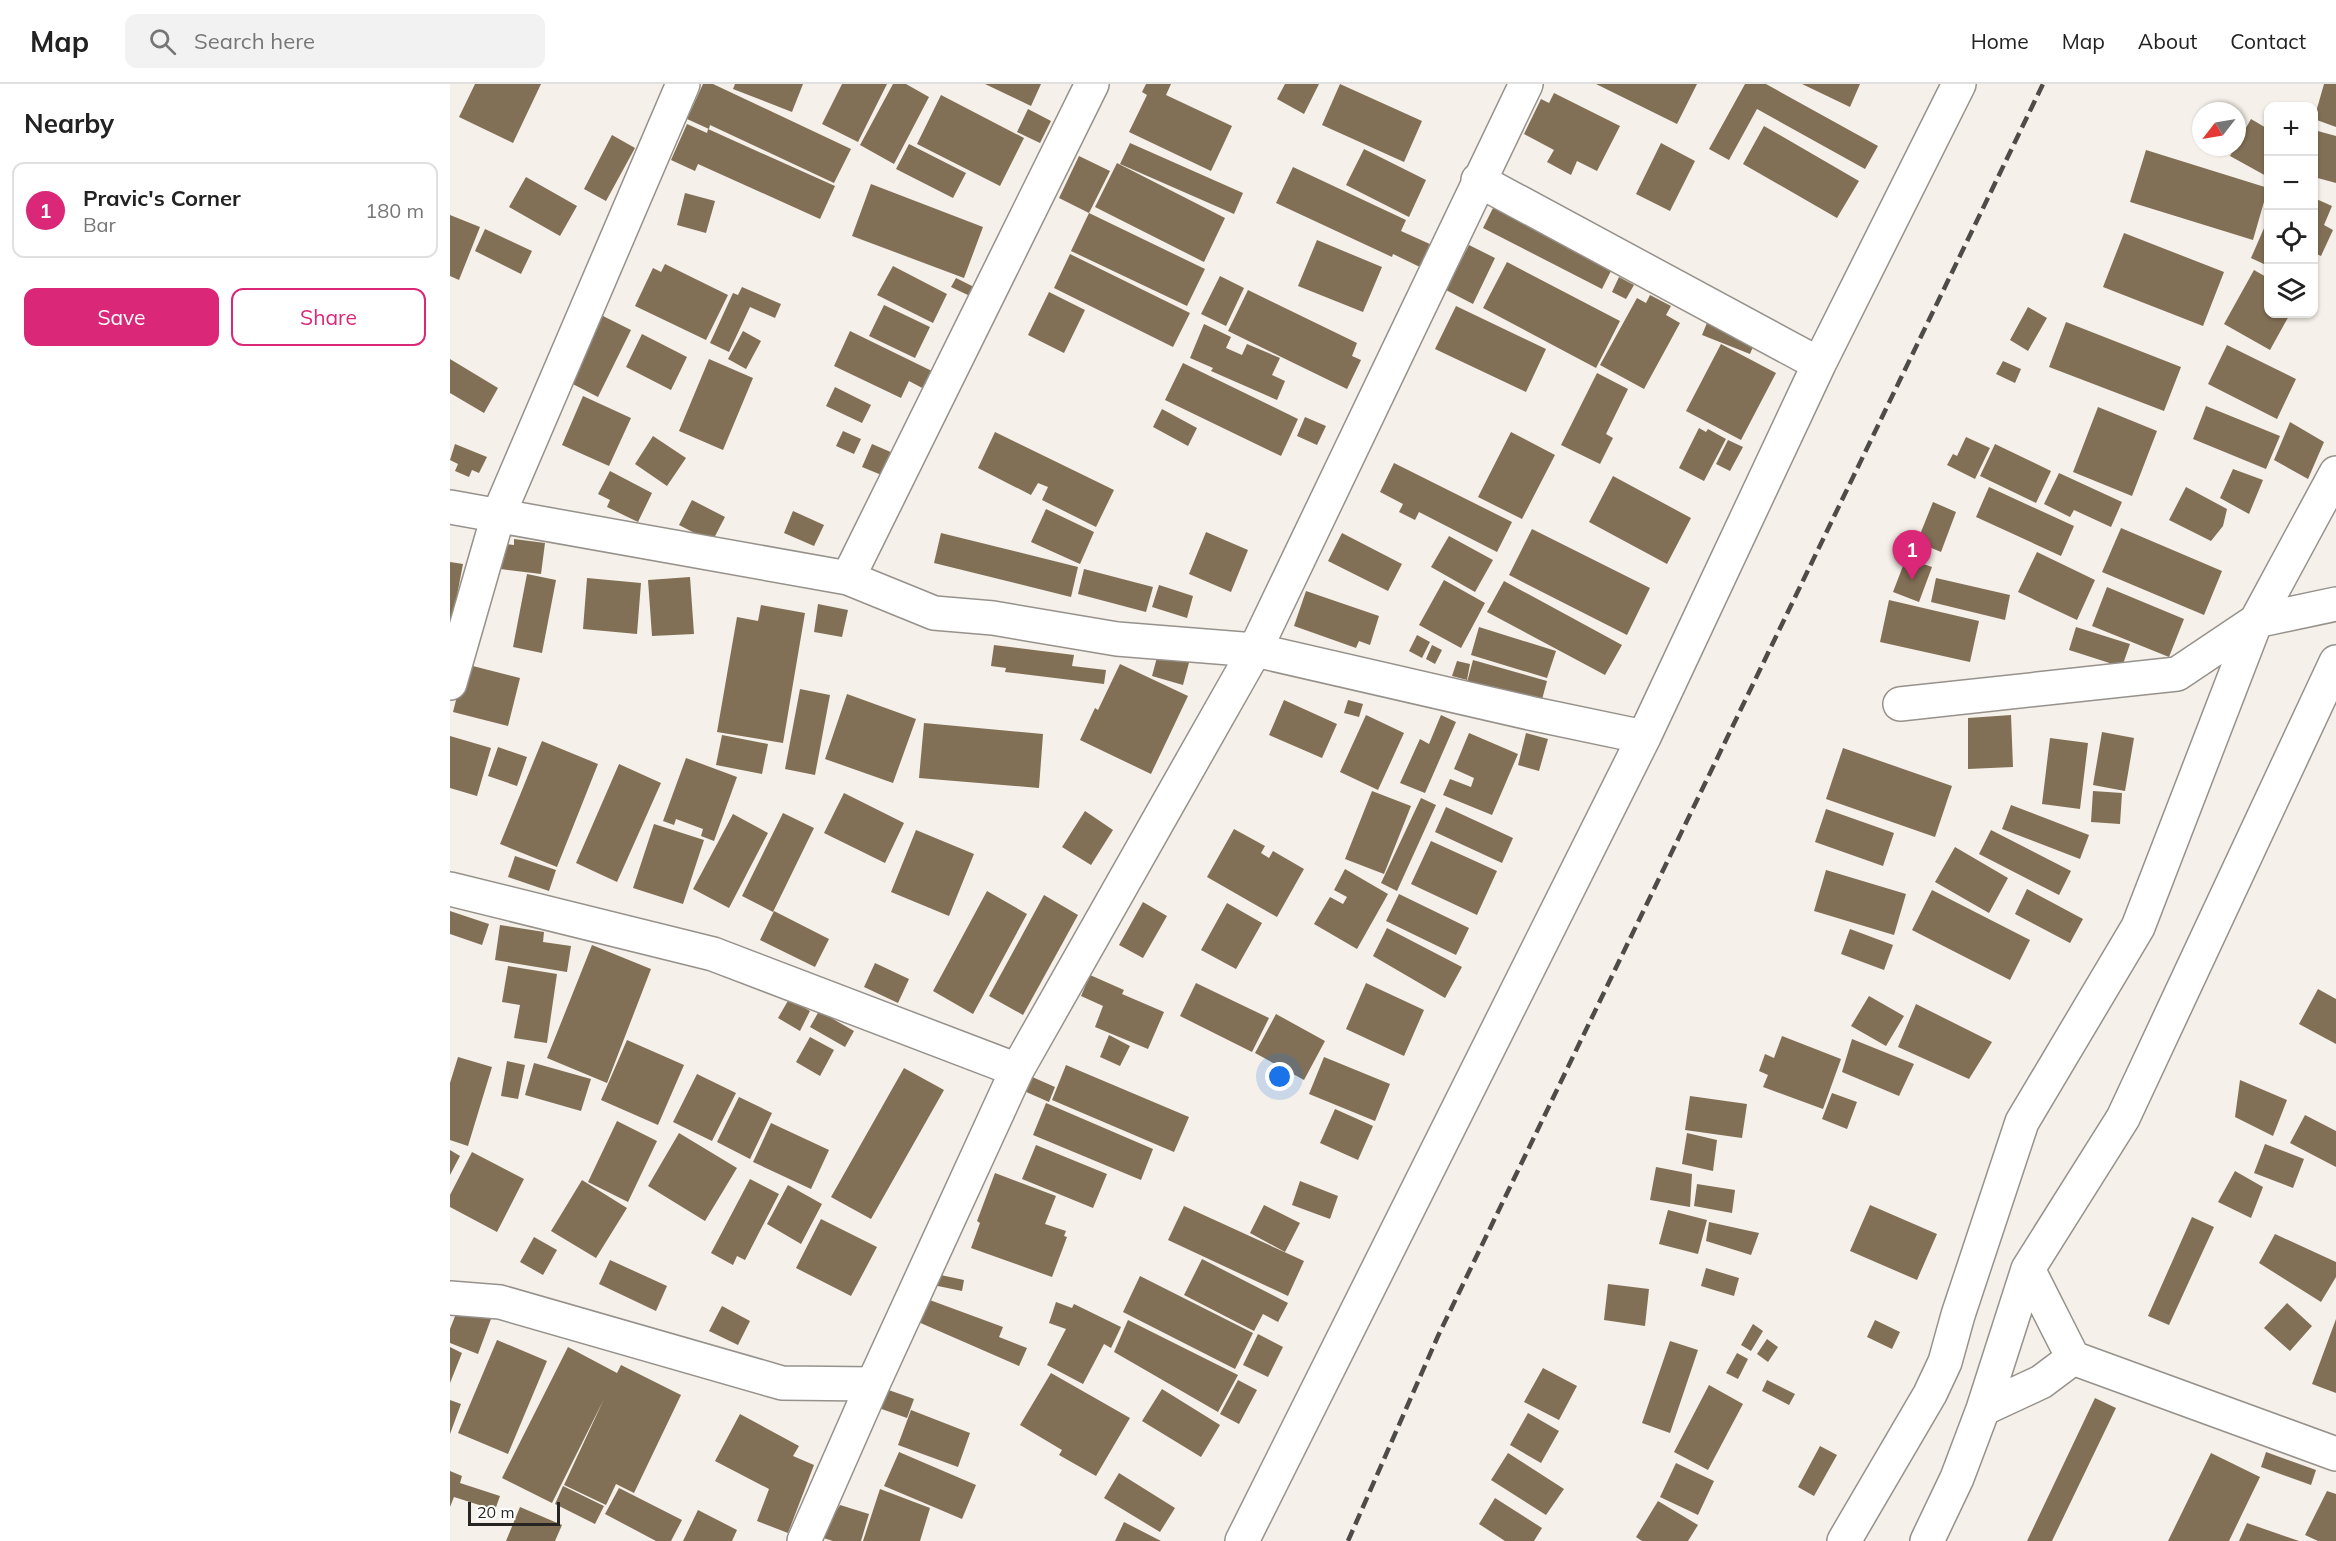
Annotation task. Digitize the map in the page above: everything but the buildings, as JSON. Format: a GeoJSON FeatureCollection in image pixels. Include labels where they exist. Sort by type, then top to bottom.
{"type":"FeatureCollection","features":[{"type":"Feature","properties":{"kind":"street"},"geometry":{"type":"LineString","coordinates":[[450,683],[498,516],[683,84]]}},
{"type":"Feature","properties":{"kind":"street"},"geometry":{"type":"LineString","coordinates":[[848,578],[1092,84]]}},
{"type":"Feature","properties":{"kind":"street"},"geometry":{"type":"LineString","coordinates":[[804,1541],[873,1384],[1017,1070],[1256,650],[1478,180],[1526,84]]}},
{"type":"Feature","properties":{"kind":"street"},"geometry":{"type":"LineString","coordinates":[[1242,1541],[1644,737],[1819,364],[1959,84]]}},
{"type":"Feature","properties":{"kind":"street"},"geometry":{"type":"LineString","coordinates":[[1478,180],[1819,364]]}},
{"type":"Feature","properties":{"kind":"street"},"geometry":{"type":"LineString","coordinates":[[1844,1541],[1930,1394],[1945,1362],[1958,1315],[2022,1122],[2138,927],[2256,621],[2336,473]]}},
{"type":"Feature","properties":{"kind":"street"},"geometry":{"type":"LineString","coordinates":[[450,507],[848,578],[934,613],[993,618],[1117,639],[1256,650],[1644,737]]}},
{"type":"Feature","properties":{"kind":"street"},"geometry":{"type":"LineString","coordinates":[[1900,704],[2177,674],[2256,621],[2336,604]]}},
{"type":"Feature","properties":{"kind":"street"},"geometry":{"type":"LineString","coordinates":[[1927,1541],[1957,1478],[1983,1409],[2028,1269],[2123,1118],[2336,662]]}},
{"type":"Feature","properties":{"kind":"street"},"geometry":{"type":"LineString","coordinates":[[450,889],[713,954],[1017,1070]]}},
{"type":"Feature","properties":{"kind":"street"},"geometry":{"type":"LineString","coordinates":[[2028,1269],[2073,1358],[2336,1454]]}},
{"type":"Feature","properties":{"kind":"street"},"geometry":{"type":"LineString","coordinates":[[450,1298],[500,1302],[782,1383],[873,1384]]}},
{"type":"Feature","properties":{"kind":"street"},"geometry":{"type":"LineString","coordinates":[[1983,1409],[2041,1382],[2073,1358]]}},
{"type":"Feature","properties":{"kind":"street"},"geometry":{"type":"LineString","coordinates":[[1945,1362],[1996,1369],[2011,1377],[2041,1382]]}},
{"type":"Feature","properties":{"kind":"railway"},"geometry":{"type":"LineString","coordinates":[[1348,1541],[1438,1336],[2043,84]]}},
{"type":"Feature","properties":{"kind":"place","name":"Pravic's Corner"},"geometry":{"type":"Point","coordinates":[1912,580]}}]}
